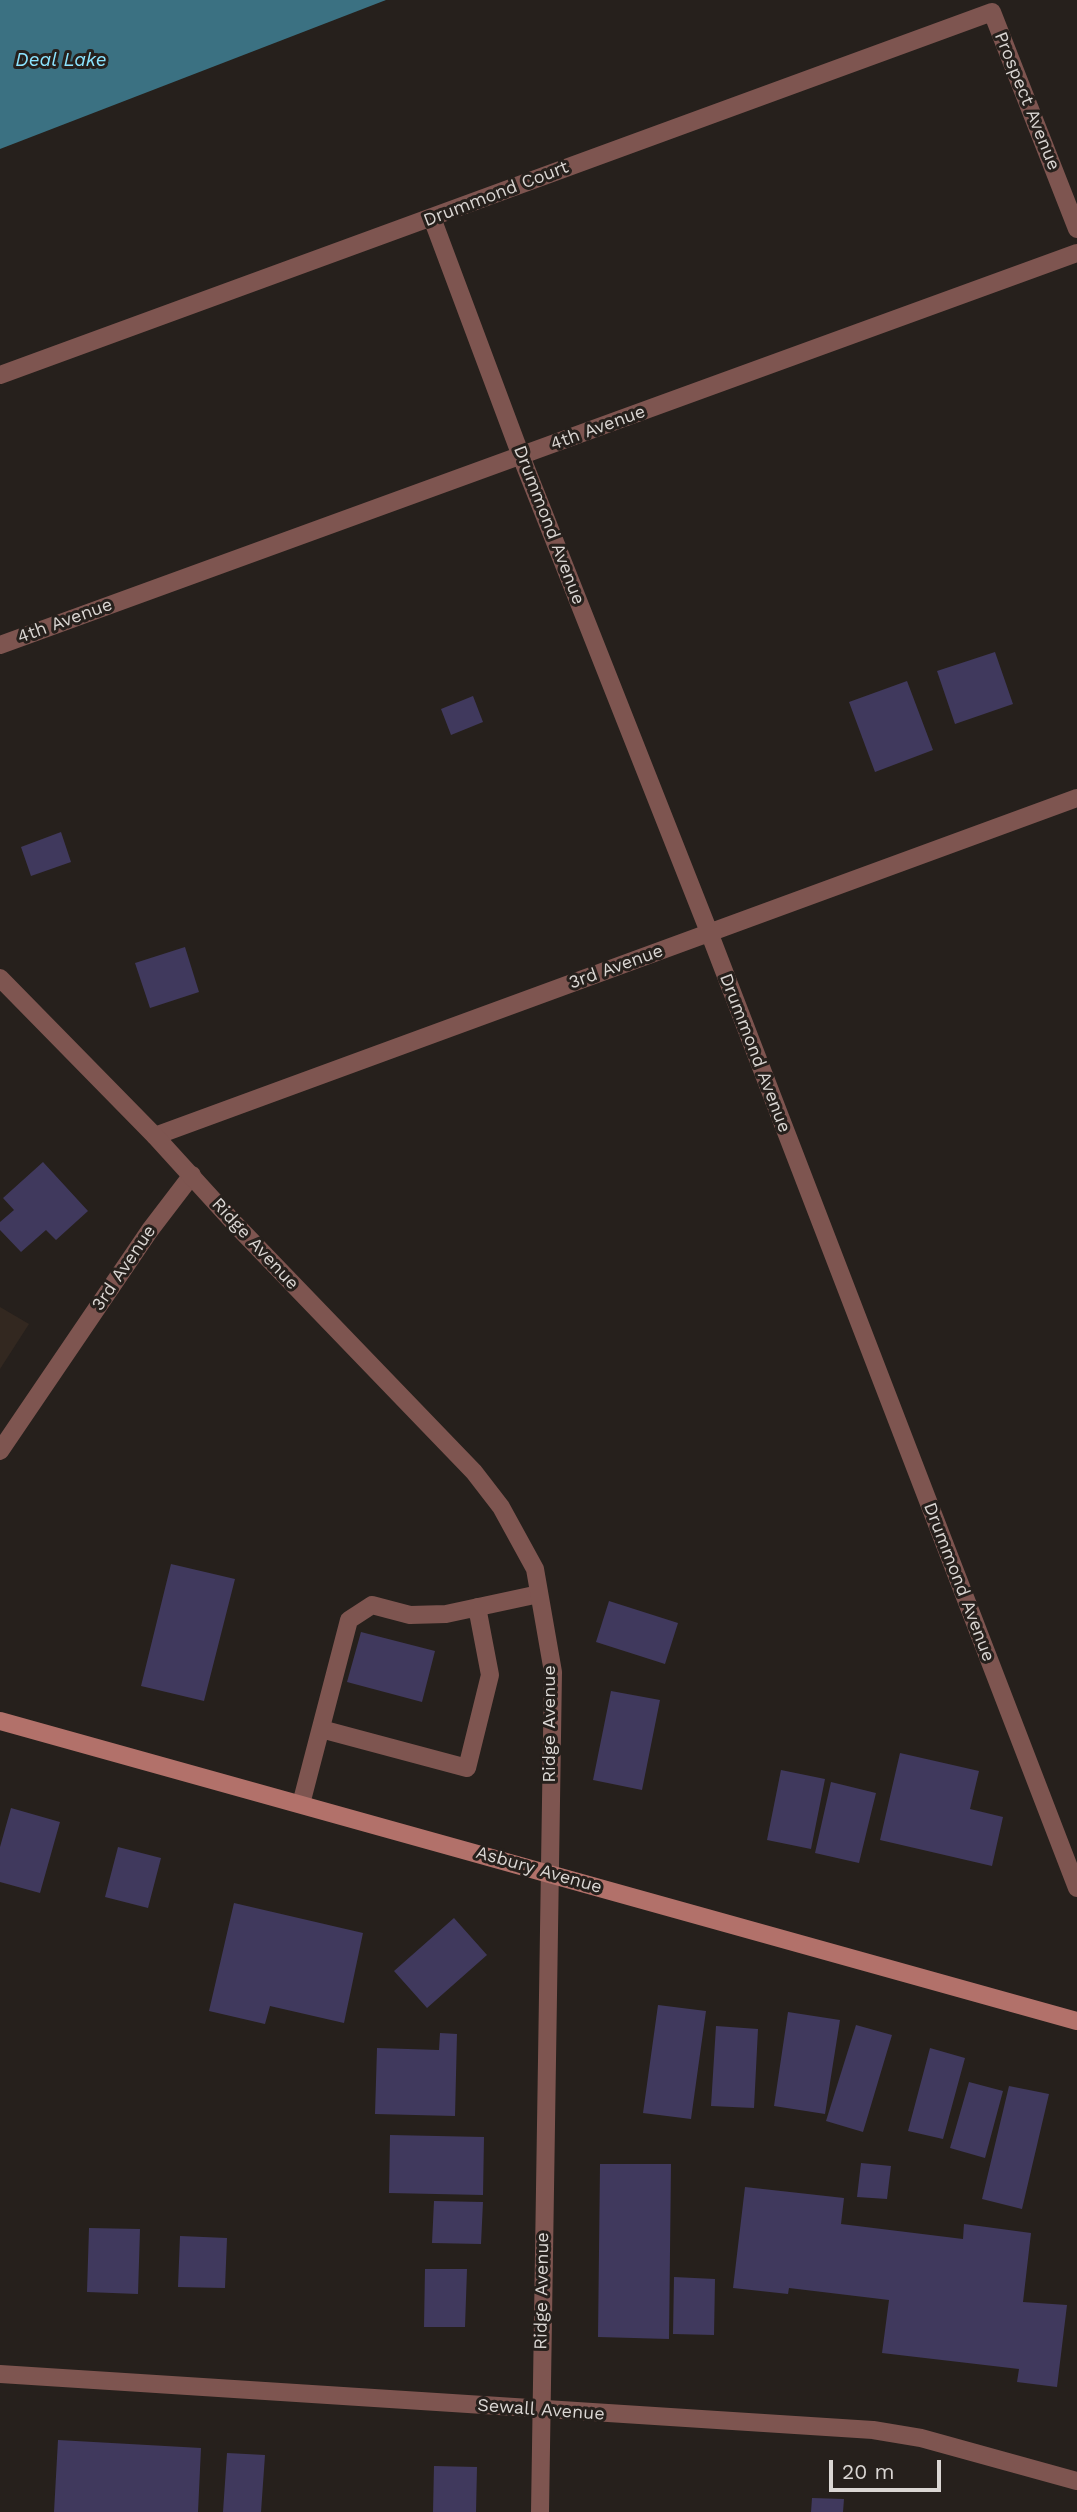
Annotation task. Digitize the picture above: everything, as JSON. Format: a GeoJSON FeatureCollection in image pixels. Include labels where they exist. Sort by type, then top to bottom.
{"type":"FeatureCollection","features":[{"type":"Feature","properties":{"kind":"main road","name":"Asbury Avenue"},"geometry":{"type":"LineString","coordinates":[[0,1721],[1077,2021]]}},
{"type":"Feature","properties":{"kind":"street","name":"Drummond Court"},"geometry":{"type":"LineString","coordinates":[[0,375],[992,12]]}},
{"type":"Feature","properties":{"kind":"street","name":"Prospect Avenue"},"geometry":{"type":"LineString","coordinates":[[992,12],[1077,229]]}},
{"type":"Feature","properties":{"kind":"street","name":"Drummond Avenue"},"geometry":{"type":"LineString","coordinates":[[432,218],[1077,1888]]}},
{"type":"Feature","properties":{"kind":"street","name":"4th Avenue"},"geometry":{"type":"LineString","coordinates":[[0,645],[1077,253]]}},
{"type":"Feature","properties":{"kind":"street","name":"3rd Avenue"},"geometry":{"type":"LineString","coordinates":[[155,1136],[1077,798]]}},
{"type":"Feature","properties":{"kind":"street","name":"Ridge Avenue"},"geometry":{"type":"LineString","coordinates":[[0,978],[155,1136],[236,1225],[474,1472],[501,1507],[535,1569],[553,1672],[540,2512]]}},
{"type":"Feature","properties":{"kind":"street","name":"3rd Avenue"},"geometry":{"type":"LineString","coordinates":[[0,1451],[150,1230],[192,1175]]}},
{"type":"Feature","properties":{"kind":"street"},"geometry":{"type":"LineString","coordinates":[[301,1804],[349,1620],[372,1605],[410,1615],[446,1614],[539,1594]]}},
{"type":"Feature","properties":{"kind":"street"},"geometry":{"type":"LineString","coordinates":[[321,1728],[467,1768],[490,1675],[477,1607]]}},
{"type":"Feature","properties":{"kind":"street","name":"Sewall Avenue"},"geometry":{"type":"LineString","coordinates":[[0,2374],[873,2430],[921,2438],[1077,2481]]}},
{"type":"Feature","properties":{"kind":"shaded area"},"geometry":{"type":"Polygon","coordinates":[[[0,1307],[29,1324],[0,1369],[0,1307]]]}},
{"type":"Feature","properties":{"kind":"water","name":"Deal Lake"},"geometry":{"type":"Polygon","coordinates":[[[0,0],[386,0],[0,149],[0,0]]]}},
{"type":"Feature","properties":{"kind":"building"},"geometry":{"type":"Polygon","coordinates":[[[995,652],[1013,704],[955,724],[937,671],[995,652]]]}},
{"type":"Feature","properties":{"kind":"building"},"geometry":{"type":"Polygon","coordinates":[[[907,681],[933,750],[875,772],[849,702],[907,681]]]}},
{"type":"Feature","properties":{"kind":"building"},"geometry":{"type":"Polygon","coordinates":[[[473,696],[483,722],[451,735],[441,709],[473,696]]]}},
{"type":"Feature","properties":{"kind":"building"},"geometry":{"type":"Polygon","coordinates":[[[61,832],[71,862],[31,876],[21,847],[61,832]]]}},
{"type":"Feature","properties":{"kind":"building"},"geometry":{"type":"Polygon","coordinates":[[[185,947],[199,992],[150,1008],[135,963],[185,947]]]}},
{"type":"Feature","properties":{"kind":"building"},"geometry":{"type":"Polygon","coordinates":[[[43,1162],[88,1211],[56,1240],[46,1230],[21,1252],[0,1230],[0,1222],[14,1210],[3,1198],[43,1162]]]}},
{"type":"Feature","properties":{"kind":"building"},"geometry":{"type":"Polygon","coordinates":[[[171,1564],[235,1579],[204,1701],[141,1686],[171,1564]]]}},
{"type":"Feature","properties":{"kind":"building"},"geometry":{"type":"Polygon","coordinates":[[[609,1601],[678,1623],[665,1664],[596,1642],[609,1601]]]}},
{"type":"Feature","properties":{"kind":"building"},"geometry":{"type":"Polygon","coordinates":[[[361,1632],[435,1651],[422,1702],[347,1682],[361,1632]]]}},
{"type":"Feature","properties":{"kind":"building"},"geometry":{"type":"Polygon","coordinates":[[[611,1691],[660,1700],[642,1790],[593,1780],[611,1691]]]}},
{"type":"Feature","properties":{"kind":"building"},"geometry":{"type":"Polygon","coordinates":[[[900,1753],[979,1771],[970,1809],[1003,1817],[992,1866],[880,1840],[900,1753]]]}},
{"type":"Feature","properties":{"kind":"building"},"geometry":{"type":"Polygon","coordinates":[[[781,1770],[825,1779],[811,1849],[767,1840],[781,1770]]]}},
{"type":"Feature","properties":{"kind":"building"},"geometry":{"type":"Polygon","coordinates":[[[831,1782],[876,1793],[859,1863],[815,1853],[831,1782]]]}},
{"type":"Feature","properties":{"kind":"building"},"geometry":{"type":"Polygon","coordinates":[[[11,1808],[60,1822],[40,1893],[0,1882],[0,1847],[11,1808]]]}},
{"type":"Feature","properties":{"kind":"building"},"geometry":{"type":"Polygon","coordinates":[[[118,1847],[161,1858],[148,1908],[105,1897],[118,1847]]]}},
{"type":"Feature","properties":{"kind":"building"},"geometry":{"type":"Polygon","coordinates":[[[234,1903],[363,1933],[344,2023],[270,2006],[265,2024],[209,2011],[234,1903]]]}},
{"type":"Feature","properties":{"kind":"building"},"geometry":{"type":"Polygon","coordinates":[[[454,1918],[487,1955],[427,2008],[394,1971],[454,1918]]]}},
{"type":"Feature","properties":{"kind":"building"},"geometry":{"type":"Polygon","coordinates":[[[658,2005],[706,2011],[691,2119],[643,2113],[658,2005]]]}},
{"type":"Feature","properties":{"kind":"building"},"geometry":{"type":"Polygon","coordinates":[[[788,2012],[840,2020],[825,2114],[774,2106],[788,2012]]]}},
{"type":"Feature","properties":{"kind":"building"},"geometry":{"type":"Polygon","coordinates":[[[856,2025],[892,2035],[863,2132],[826,2121],[856,2025]]]}},
{"type":"Feature","properties":{"kind":"building"},"geometry":{"type":"Polygon","coordinates":[[[716,2026],[758,2029],[754,2108],[711,2106],[716,2026]]]}},
{"type":"Feature","properties":{"kind":"building"},"geometry":{"type":"Polygon","coordinates":[[[440,2033],[457,2034],[455,2116],[375,2114],[377,2048],[439,2050],[440,2033]]]}},
{"type":"Feature","properties":{"kind":"building"},"geometry":{"type":"Polygon","coordinates":[[[930,2048],[965,2058],[943,2139],[908,2131],[930,2048]]]}},
{"type":"Feature","properties":{"kind":"building"},"geometry":{"type":"Polygon","coordinates":[[[969,2082],[1003,2091],[985,2158],[950,2148],[969,2082]]]}},
{"type":"Feature","properties":{"kind":"building"},"geometry":{"type":"Polygon","coordinates":[[[1009,2086],[1049,2094],[1022,2209],[982,2199],[1009,2086]]]}},
{"type":"Feature","properties":{"kind":"building"},"geometry":{"type":"Polygon","coordinates":[[[390,2135],[484,2137],[483,2195],[389,2193],[390,2135]]]}},
{"type":"Feature","properties":{"kind":"building"},"geometry":{"type":"Polygon","coordinates":[[[861,2163],[891,2166],[887,2199],[857,2197],[861,2163]]]}},
{"type":"Feature","properties":{"kind":"building"},"geometry":{"type":"Polygon","coordinates":[[[600,2164],[671,2164],[669,2339],[598,2337],[600,2164]]]}},
{"type":"Feature","properties":{"kind":"building"},"geometry":{"type":"Polygon","coordinates":[[[745,2187],[844,2198],[841,2224],[963,2239],[964,2224],[1031,2233],[1023,2302],[1067,2305],[1057,2387],[1017,2382],[1019,2369],[882,2353],[889,2300],[789,2288],[788,2294],[733,2288],[745,2187]]]}},
{"type":"Feature","properties":{"kind":"building"},"geometry":{"type":"Polygon","coordinates":[[[434,2201],[483,2202],[481,2244],[432,2243],[434,2201]]]}},
{"type":"Feature","properties":{"kind":"building"},"geometry":{"type":"Polygon","coordinates":[[[89,2228],[140,2229],[138,2294],[87,2292],[89,2228]]]}},
{"type":"Feature","properties":{"kind":"building"},"geometry":{"type":"Polygon","coordinates":[[[180,2236],[227,2238],[225,2288],[178,2287],[180,2236]]]}},
{"type":"Feature","properties":{"kind":"building"},"geometry":{"type":"Polygon","coordinates":[[[425,2269],[467,2269],[465,2327],[424,2327],[425,2269]]]}},
{"type":"Feature","properties":{"kind":"building"},"geometry":{"type":"Polygon","coordinates":[[[674,2277],[715,2279],[714,2335],[673,2334],[674,2277]]]}},
{"type":"Feature","properties":{"kind":"building"},"geometry":{"type":"Polygon","coordinates":[[[58,2440],[201,2448],[198,2512],[54,2512],[58,2440]]]}},
{"type":"Feature","properties":{"kind":"building"},"geometry":{"type":"Polygon","coordinates":[[[227,2453],[265,2455],[261,2512],[223,2512],[227,2453]]]}},
{"type":"Feature","properties":{"kind":"building"},"geometry":{"type":"Polygon","coordinates":[[[434,2466],[477,2467],[476,2512],[433,2512],[434,2466]]]}},
{"type":"Feature","properties":{"kind":"building"},"geometry":{"type":"Polygon","coordinates":[[[812,2498],[844,2499],[843,2512],[811,2512],[812,2498]]]}}]}
